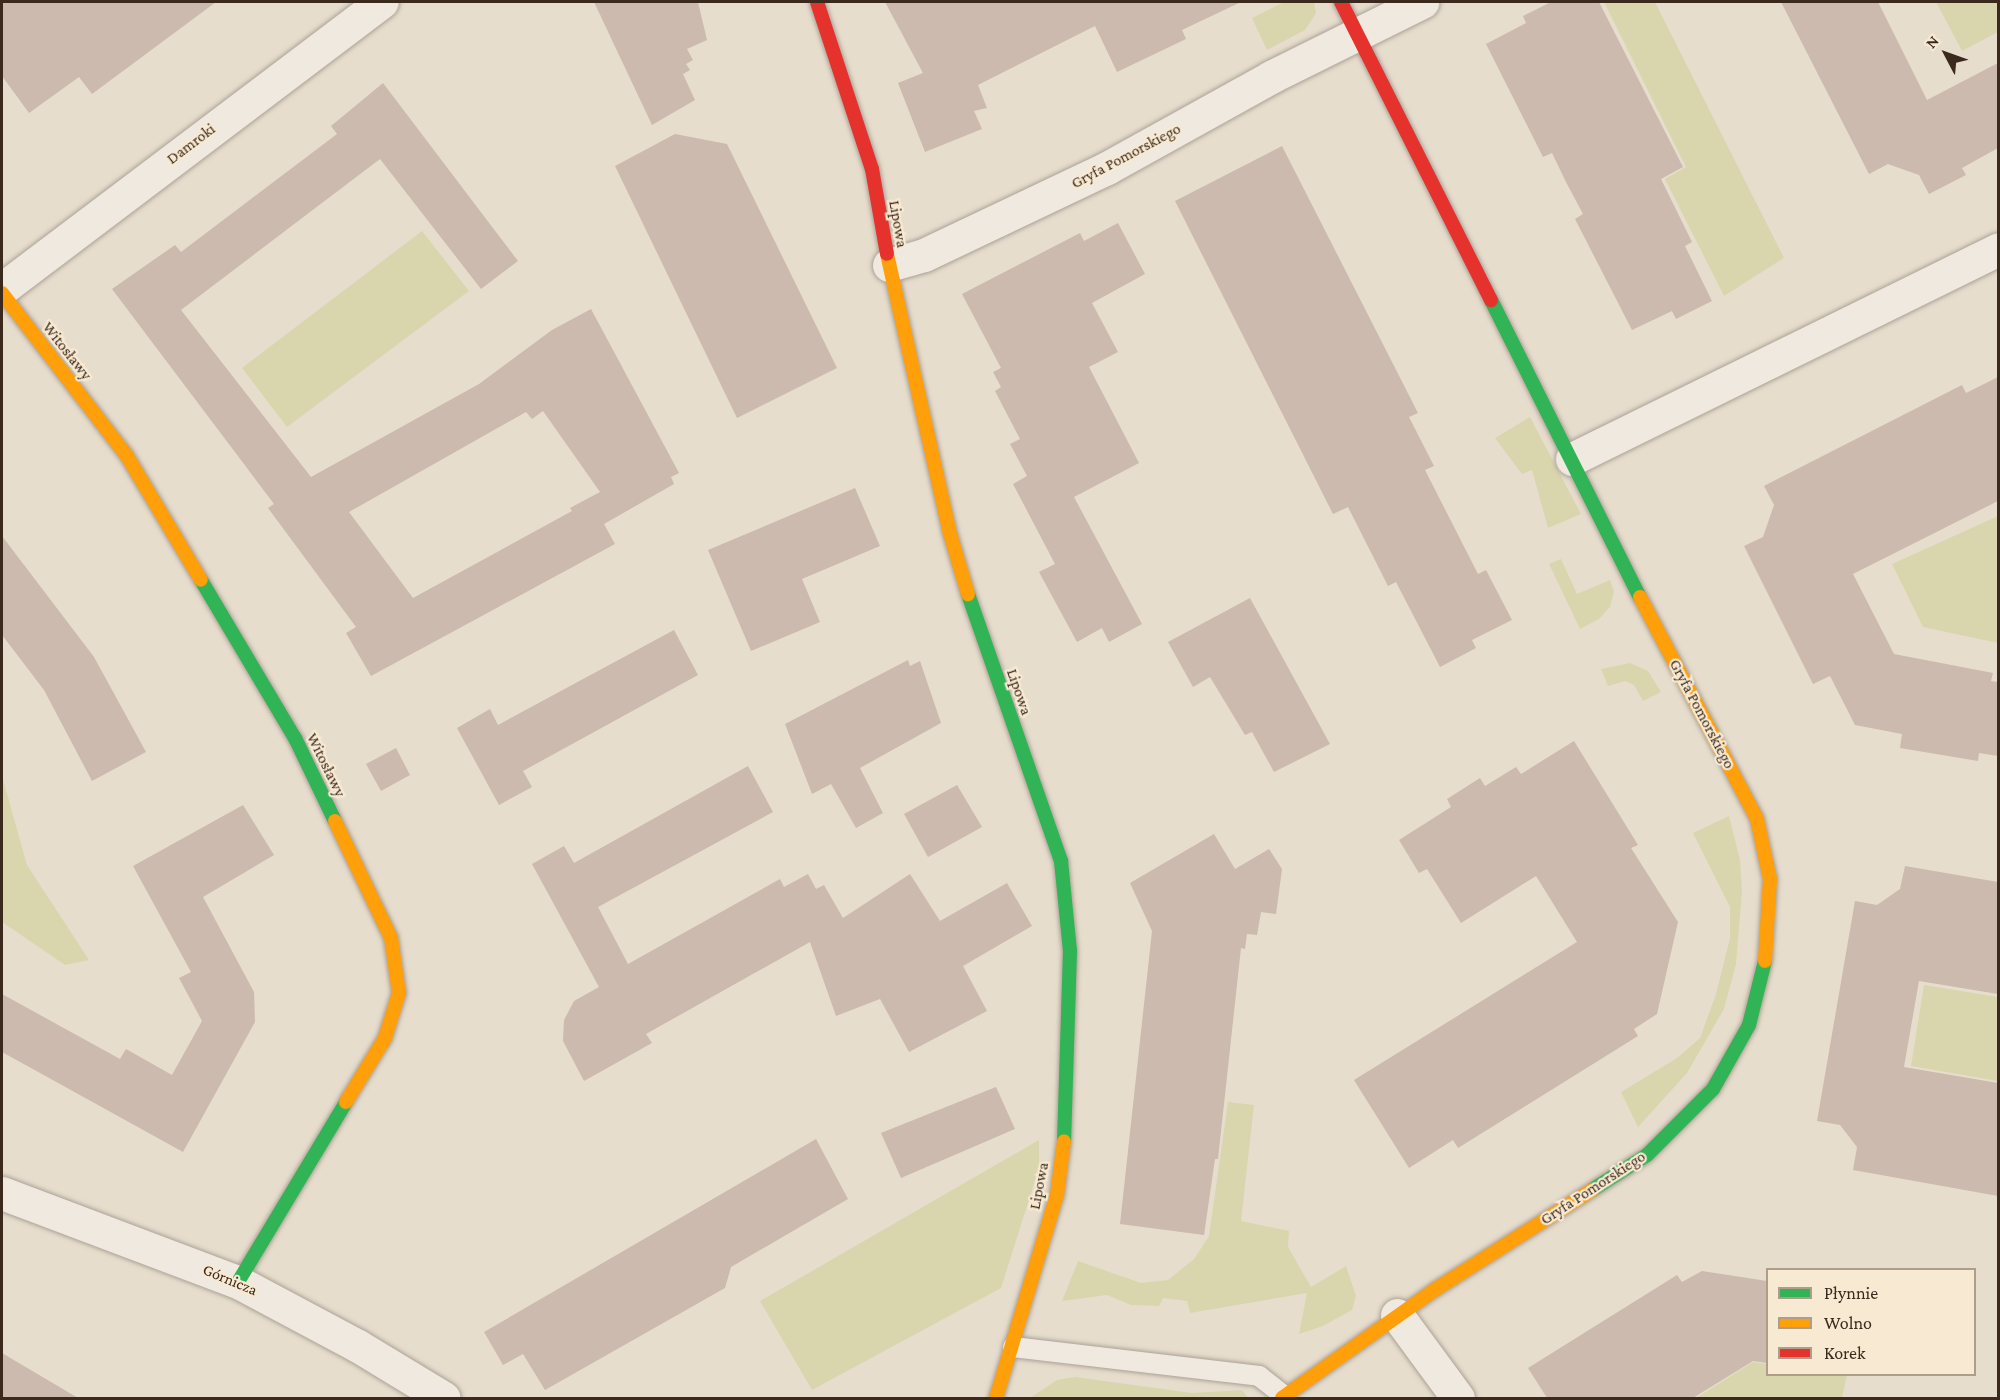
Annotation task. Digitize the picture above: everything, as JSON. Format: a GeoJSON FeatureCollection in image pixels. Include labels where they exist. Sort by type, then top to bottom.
{"type":"FeatureCollection","features":[{"type":"Feature","properties":{"kind":"street","name":"Damroki"},"geometry":{"type":"LineString","coordinates":[[2,291],[382,2]]}},
{"type":"Feature","properties":{"kind":"street","name":"Lipowa"},"geometry":{"type":"LineString","coordinates":[[817,2],[872,169],[889,265],[949,530],[972,608],[1061,861],[1064,884],[1070,951],[1068,1115],[1057,1195],[996,1398]]}},
{"type":"Feature","properties":{"kind":"street","name":"Gryfa Pomorskiego"},"geometry":{"type":"LineString","coordinates":[[1283,1397],[1397,1315],[1647,1155],[1713,1089],[1749,1025],[1767,955],[1770,879],[1757,819],[1341,2]]}},
{"type":"Feature","properties":{"kind":"street","name":"Gryfa Pomorskiego"},"geometry":{"type":"LineString","coordinates":[[889,265],[924,255],[1107,168],[1358,33],[1422,2]]}},
{"type":"Feature","properties":{"kind":"street"},"geometry":{"type":"LineString","coordinates":[[1572,459],[1998,249]]}},
{"type":"Feature","properties":{"kind":"street","name":"Witosławy"},"geometry":{"type":"LineString","coordinates":[[2,291],[127,456],[295,738],[391,938],[399,993],[385,1038],[238,1282]]}},
{"type":"Feature","properties":{"kind":"street","name":"Górnicza"},"geometry":{"type":"LineString","coordinates":[[2,1193],[238,1282],[311,1319],[444,1398]]}},
{"type":"Feature","properties":{"kind":"street"},"geometry":{"type":"LineString","coordinates":[[1397,1315],[1458,1398]]}},
{"type":"Feature","properties":{"kind":"lane"},"geometry":{"type":"LineString","coordinates":[[1013,1347],[1259,1376],[1283,1397]]}},
{"type":"Feature","properties":{"kind":"shaded area"},"geometry":{"type":"Polygon","coordinates":[[[1284,2],[1314,2],[1316,13],[1305,30],[1267,50],[1252,18],[1284,2]]]}},
{"type":"Feature","properties":{"kind":"shaded area"},"geometry":{"type":"Polygon","coordinates":[[[1604,2],[1655,2],[1784,258],[1724,296],[1665,179],[1686,167],[1604,2]]]}},
{"type":"Feature","properties":{"kind":"shaded area"},"geometry":{"type":"Polygon","coordinates":[[[1936,2],[1998,2],[1998,32],[1962,51],[1936,2]]]}},
{"type":"Feature","properties":{"kind":"shaded area"},"geometry":{"type":"Polygon","coordinates":[[[422,231],[469,291],[287,427],[242,368],[422,231]]]}},
{"type":"Feature","properties":{"kind":"shaded area"},"geometry":{"type":"Polygon","coordinates":[[[1530,417],[1581,514],[1548,528],[1532,470],[1522,474],[1495,438],[1530,417]]]}},
{"type":"Feature","properties":{"kind":"shaded area"},"geometry":{"type":"Polygon","coordinates":[[[1998,516],[1998,643],[1923,627],[1892,564],[1998,516]]]}},
{"type":"Feature","properties":{"kind":"shaded area"},"geometry":{"type":"Polygon","coordinates":[[[1561,559],[1577,594],[1610,580],[1614,592],[1610,607],[1599,619],[1580,629],[1549,564],[1561,559]]]}},
{"type":"Feature","properties":{"kind":"shaded area"},"geometry":{"type":"Polygon","coordinates":[[[1630,663],[1648,671],[1661,692],[1643,701],[1634,685],[1625,681],[1608,686],[1601,669],[1630,663]]]}},
{"type":"Feature","properties":{"kind":"shaded area"},"geometry":{"type":"Polygon","coordinates":[[[2,776],[27,865],[89,960],[65,965],[2,922],[2,776]]]}},
{"type":"Feature","properties":{"kind":"shaded area"},"geometry":{"type":"Polygon","coordinates":[[[1729,816],[1740,860],[1742,891],[1736,964],[1724,1009],[1687,1073],[1638,1127],[1621,1092],[1677,1058],[1700,1038],[1716,994],[1730,938],[1730,907],[1693,833],[1729,816]]]}},
{"type":"Feature","properties":{"kind":"shaded area"},"geometry":{"type":"Polygon","coordinates":[[[1924,985],[1998,997],[1998,1081],[1911,1066],[1924,985]]]}},
{"type":"Feature","properties":{"kind":"shaded area"},"geometry":{"type":"Polygon","coordinates":[[[1228,1102],[1254,1105],[1241,1221],[1289,1231],[1288,1247],[1311,1287],[1346,1266],[1356,1296],[1352,1310],[1323,1326],[1299,1334],[1307,1293],[1190,1313],[1187,1301],[1163,1298],[1159,1306],[1131,1305],[1107,1295],[1062,1301],[1078,1261],[1141,1283],[1168,1280],[1194,1259],[1209,1236],[1228,1102]]]}},
{"type":"Feature","properties":{"kind":"shaded area"},"geometry":{"type":"Polygon","coordinates":[[[1039,1140],[1039,1168],[1001,1288],[812,1390],[760,1301],[1039,1140]]]}},
{"type":"Feature","properties":{"kind":"shaded area"},"geometry":{"type":"Polygon","coordinates":[[[1753,1362],[1766,1364],[1766,1376],[1847,1376],[1842,1398],[1696,1398],[1753,1362]]]}},
{"type":"Feature","properties":{"kind":"shaded area"},"geometry":{"type":"Polygon","coordinates":[[[1075,1377],[1192,1393],[1242,1390],[1248,1398],[1030,1398],[1057,1380],[1075,1377]]]}},
{"type":"Feature","properties":{"kind":"building"},"geometry":{"type":"Polygon","coordinates":[[[2,2],[216,2],[92,94],[79,77],[29,113],[2,76],[2,2]]]}},
{"type":"Feature","properties":{"kind":"building"},"geometry":{"type":"Polygon","coordinates":[[[594,2],[698,2],[707,40],[687,49],[693,60],[686,64],[690,70],[683,74],[695,100],[652,125],[594,2]]]}},
{"type":"Feature","properties":{"kind":"building"},"geometry":{"type":"Polygon","coordinates":[[[885,2],[1241,2],[1182,30],[1186,39],[1117,72],[1095,26],[978,85],[987,108],[974,111],[982,129],[925,152],[898,83],[923,73],[885,2]]]}},
{"type":"Feature","properties":{"kind":"building"},"geometry":{"type":"Polygon","coordinates":[[[1551,2],[1599,2],[1683,167],[1661,179],[1692,242],[1685,246],[1712,301],[1676,319],[1672,311],[1632,330],[1575,219],[1583,214],[1552,153],[1543,157],[1486,44],[1526,23],[1523,16],[1551,2]]]}},
{"type":"Feature","properties":{"kind":"building"},"geometry":{"type":"Polygon","coordinates":[[[1781,2],[1878,2],[1927,100],[1998,63],[1998,148],[1962,168],[1966,175],[1929,194],[1919,175],[1888,164],[1869,174],[1781,2]]]}},
{"type":"Feature","properties":{"kind":"building"},"geometry":{"type":"Polygon","coordinates":[[[383,83],[518,261],[481,289],[380,159],[181,310],[311,477],[479,384],[552,330],[591,309],[679,473],[671,477],[674,484],[604,524],[615,544],[371,676],[346,633],[356,627],[268,508],[274,504],[112,289],[175,245],[181,252],[337,134],[331,126],[383,83]],[[543,411],[532,419],[526,412],[349,512],[413,598],[572,511],[570,508],[600,492],[543,411]]]}},
{"type":"Feature","properties":{"kind":"building"},"geometry":{"type":"Polygon","coordinates":[[[675,134],[727,144],[837,368],[737,418],[615,166],[675,134]]]}},
{"type":"Feature","properties":{"kind":"building"},"geometry":{"type":"Polygon","coordinates":[[[1282,146],[1418,413],[1409,417],[1434,466],[1425,470],[1478,574],[1486,570],[1512,620],[1472,640],[1476,648],[1440,667],[1396,582],[1388,586],[1348,507],[1333,514],[1175,201],[1282,146]]]}},
{"type":"Feature","properties":{"kind":"building"},"geometry":{"type":"Polygon","coordinates":[[[1118,223],[1145,274],[1092,303],[1118,352],[1089,367],[1139,463],[1074,497],[1142,624],[1109,642],[1102,628],[1077,642],[1039,572],[1055,564],[1013,484],[1027,476],[1010,444],[1020,439],[995,391],[1001,387],[993,372],[1001,368],[962,294],[1080,233],[1084,241],[1118,223]]]}},
{"type":"Feature","properties":{"kind":"building"},"geometry":{"type":"Polygon","coordinates":[[[1998,377],[1998,501],[1853,574],[1894,654],[1993,673],[1991,681],[1998,682],[1998,756],[1979,753],[1978,761],[1900,748],[1902,734],[1855,725],[1830,676],[1813,684],[1744,546],[1763,537],[1774,505],[1764,486],[1962,385],[1966,393],[1998,377]]]}},
{"type":"Feature","properties":{"kind":"building"},"geometry":{"type":"Polygon","coordinates":[[[855,488],[880,546],[802,579],[820,622],[751,651],[708,550],[855,488]]]}},
{"type":"Feature","properties":{"kind":"building"},"geometry":{"type":"Polygon","coordinates":[[[2,536],[94,657],[146,752],[92,781],[44,690],[2,635],[2,536]]]}},
{"type":"Feature","properties":{"kind":"building"},"geometry":{"type":"Polygon","coordinates":[[[1250,598],[1330,744],[1274,772],[1252,732],[1245,735],[1210,677],[1193,687],[1168,642],[1250,598]]]}},
{"type":"Feature","properties":{"kind":"building"},"geometry":{"type":"Polygon","coordinates":[[[674,630],[698,675],[523,771],[532,787],[499,805],[457,728],[490,709],[498,725],[674,630]]]}},
{"type":"Feature","properties":{"kind":"building"},"geometry":{"type":"Polygon","coordinates":[[[908,660],[910,666],[920,661],[941,723],[860,768],[883,813],[856,828],[831,784],[812,794],[785,724],[908,660]]]}},
{"type":"Feature","properties":{"kind":"building"},"geometry":{"type":"Polygon","coordinates":[[[1574,741],[1638,845],[1631,848],[1678,922],[1657,1014],[1634,1029],[1638,1036],[1458,1148],[1453,1140],[1409,1168],[1354,1080],[1577,942],[1536,876],[1461,923],[1427,869],[1419,873],[1399,840],[1451,807],[1447,799],[1480,778],[1485,786],[1516,767],[1521,774],[1574,741]]]}},
{"type":"Feature","properties":{"kind":"building"},"geometry":{"type":"Polygon","coordinates":[[[396,748],[410,775],[381,791],[366,764],[396,748]]]}},
{"type":"Feature","properties":{"kind":"building"},"geometry":{"type":"Polygon","coordinates":[[[748,766],[773,812],[598,907],[628,964],[780,879],[784,887],[808,874],[816,889],[824,885],[843,918],[910,874],[940,921],[1007,883],[1032,926],[963,966],[987,1011],[909,1052],[880,999],[836,1016],[810,942],[646,1034],[652,1043],[584,1081],[563,1041],[564,1020],[574,1001],[599,987],[532,864],[564,846],[574,863],[748,766]]]}},
{"type":"Feature","properties":{"kind":"building"},"geometry":{"type":"Polygon","coordinates":[[[957,785],[982,827],[928,857],[904,814],[957,785]]]}},
{"type":"Feature","properties":{"kind":"building"},"geometry":{"type":"Polygon","coordinates":[[[243,805],[274,855],[203,897],[254,992],[255,1022],[183,1152],[2,1052],[2,994],[120,1059],[126,1049],[172,1075],[202,1021],[179,978],[191,972],[133,866],[243,805]]]}},
{"type":"Feature","properties":{"kind":"building"},"geometry":{"type":"Polygon","coordinates":[[[1214,834],[1235,869],[1269,849],[1282,869],[1276,914],[1261,912],[1257,935],[1247,934],[1245,949],[1241,948],[1218,1159],[1215,1159],[1204,1235],[1120,1224],[1152,931],[1130,883],[1214,834]]]}},
{"type":"Feature","properties":{"kind":"building"},"geometry":{"type":"Polygon","coordinates":[[[1905,866],[1998,882],[1998,994],[1919,981],[1904,1067],[1998,1083],[1998,1196],[1853,1170],[1857,1147],[1840,1125],[1817,1121],[1855,901],[1877,905],[1900,889],[1905,866]]]}},
{"type":"Feature","properties":{"kind":"building"},"geometry":{"type":"Polygon","coordinates":[[[996,1087],[1015,1129],[901,1178],[881,1133],[996,1087]]]}},
{"type":"Feature","properties":{"kind":"building"},"geometry":{"type":"Polygon","coordinates":[[[816,1139],[848,1199],[731,1267],[725,1288],[545,1390],[523,1354],[503,1365],[484,1332],[816,1139]]]}},
{"type":"Feature","properties":{"kind":"building"},"geometry":{"type":"Polygon","coordinates":[[[1702,1271],[1766,1281],[1766,1363],[1753,1361],[1693,1398],[1547,1398],[1528,1368],[1677,1275],[1682,1282],[1702,1271]]]}},
{"type":"Feature","properties":{"kind":"building"},"geometry":{"type":"Polygon","coordinates":[[[2,1353],[78,1398],[2,1398],[2,1353]]]}},
{"type":"Feature","properties":{"kind":"traffic: fast"},"geometry":{"type":"LineString","coordinates":[[1491,300],[1640,597]]}},
{"type":"Feature","properties":{"kind":"traffic: fast"},"geometry":{"type":"LineString","coordinates":[[201,580],[295,738],[335,821]]}},
{"type":"Feature","properties":{"kind":"traffic: fast"},"geometry":{"type":"LineString","coordinates":[[968,594],[1061,861],[1070,951],[1064,1141]]}},
{"type":"Feature","properties":{"kind":"traffic: fast"},"geometry":{"type":"LineString","coordinates":[[1592,1190],[1647,1155],[1713,1089],[1749,1025],[1765,961]]}},
{"type":"Feature","properties":{"kind":"traffic: fast"},"geometry":{"type":"LineString","coordinates":[[238,1282],[346,1102]]}},
{"type":"Feature","properties":{"kind":"traffic: slow"},"geometry":{"type":"LineString","coordinates":[[887,254],[949,530],[968,594]]}},
{"type":"Feature","properties":{"kind":"traffic: slow"},"geometry":{"type":"LineString","coordinates":[[2,293],[127,456],[201,580]]}},
{"type":"Feature","properties":{"kind":"traffic: slow"},"geometry":{"type":"LineString","coordinates":[[1640,597],[1757,819],[1770,879],[1765,961]]}},
{"type":"Feature","properties":{"kind":"traffic: slow"},"geometry":{"type":"LineString","coordinates":[[335,821],[391,938],[399,993],[385,1038],[346,1102]]}},
{"type":"Feature","properties":{"kind":"traffic: slow"},"geometry":{"type":"LineString","coordinates":[[996,1398],[1057,1195],[1064,1141]]}},
{"type":"Feature","properties":{"kind":"traffic: slow"},"geometry":{"type":"LineString","coordinates":[[1282,1398],[1436,1289],[1592,1190]]}},
{"type":"Feature","properties":{"kind":"traffic: jam"},"geometry":{"type":"LineString","coordinates":[[817,2],[872,169],[887,254]]}},
{"type":"Feature","properties":{"kind":"traffic: jam"},"geometry":{"type":"LineString","coordinates":[[1341,2],[1491,300]]}}]}
